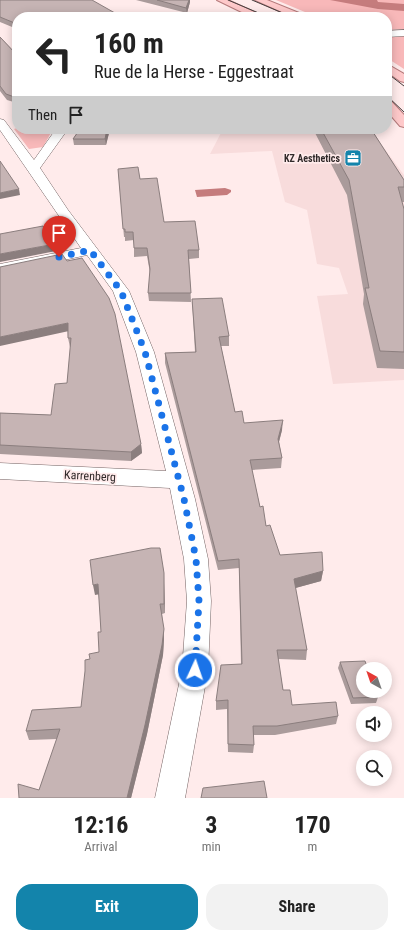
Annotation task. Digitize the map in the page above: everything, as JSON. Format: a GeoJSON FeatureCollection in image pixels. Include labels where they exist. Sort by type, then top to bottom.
{"type":"FeatureCollection","features":[{"type":"Feature","properties":{"kind":"main road"},"geometry":{"type":"LineString","coordinates":[[221,0],[249,12]]}},
{"type":"Feature","properties":{"kind":"main road"},"geometry":{"type":"LineString","coordinates":[[259,0],[289,12]]}},
{"type":"Feature","properties":{"kind":"main road"},"geometry":{"type":"LineString","coordinates":[[392,71],[404,79]]}},
{"type":"Feature","properties":{"kind":"main road"},"geometry":{"type":"LineString","coordinates":[[392,109],[404,122]]}},
{"type":"Feature","properties":{"kind":"street"},"geometry":{"type":"LineString","coordinates":[[392,34],[404,33]]}},
{"type":"Feature","properties":{"kind":"street"},"geometry":{"type":"LineString","coordinates":[[5,126],[62,212],[121,291],[145,352],[179,480],[196,559],[199,601],[195,670],[170,798]]}},
{"type":"Feature","properties":{"kind":"street"},"geometry":{"type":"LineString","coordinates":[[34,168],[58,134]]}},
{"type":"Feature","properties":{"kind":"street"},"geometry":{"type":"LineString","coordinates":[[0,269],[90,250]]}},
{"type":"Feature","properties":{"kind":"street","name":"Karrenberg"},"geometry":{"type":"LineString","coordinates":[[0,472],[179,480]]}},
{"type":"Feature","properties":{"kind":"shaded area"},"geometry":{"type":"Polygon","coordinates":[[[276,0],[404,0],[404,29],[392,30],[392,12],[305,12],[276,0]]]}},
{"type":"Feature","properties":{"kind":"shaded area"},"geometry":{"type":"Polygon","coordinates":[[[330,0],[377,0],[378,2],[404,4],[404,11],[378,9],[330,0]]]}},
{"type":"Feature","properties":{"kind":"shaded area"},"geometry":{"type":"Polygon","coordinates":[[[404,36],[404,69],[392,61],[392,37],[404,36]]]}},
{"type":"Feature","properties":{"kind":"shaded area"},"geometry":{"type":"Polygon","coordinates":[[[18,134],[50,134],[43,147],[29,149],[18,134]]]}},
{"type":"Feature","properties":{"kind":"shaded area"},"geometry":{"type":"Polygon","coordinates":[[[220,134],[374,134],[404,175],[404,380],[333,384],[317,296],[348,294],[339,268],[317,264],[307,210],[285,202],[272,151],[210,154],[220,134]]]}},
{"type":"Feature","properties":{"kind":"shaded area"},"geometry":{"type":"Polygon","coordinates":[[[225,188],[231,190],[231,192],[227,195],[197,197],[195,190],[225,188]]]}},
{"type":"Feature","properties":{"kind":"building"},"geometry":{"type":"Polygon","coordinates":[[[0,0],[92,0],[113,12],[12,12],[12,22],[0,17],[0,0]]]}},
{"type":"Feature","properties":{"kind":"building"},"geometry":{"type":"Polygon","coordinates":[[[157,0],[189,0],[186,8],[157,0]]]}},
{"type":"Feature","properties":{"kind":"building"},"geometry":{"type":"Polygon","coordinates":[[[0,37],[12,50],[12,96],[6,94],[0,86],[0,37]]]}},
{"type":"Feature","properties":{"kind":"building"},"geometry":{"type":"Polygon","coordinates":[[[76,134],[106,134],[105,139],[73,139],[76,134]]]}},
{"type":"Feature","properties":{"kind":"building"},"geometry":{"type":"Polygon","coordinates":[[[324,134],[374,134],[404,180],[404,187],[398,187],[404,209],[404,352],[380,351],[365,288],[369,288],[349,180],[324,134]]]}},
{"type":"Feature","properties":{"kind":"building"},"geometry":{"type":"Polygon","coordinates":[[[0,161],[19,189],[0,193],[0,161]]]}},
{"type":"Feature","properties":{"kind":"building"},"geometry":{"type":"Polygon","coordinates":[[[138,167],[140,179],[157,178],[164,222],[195,221],[199,250],[188,250],[191,293],[148,293],[150,269],[147,248],[134,248],[133,232],[125,232],[125,229],[123,229],[118,169],[138,167]]]}},
{"type":"Feature","properties":{"kind":"building"},"geometry":{"type":"Polygon","coordinates":[[[43,226],[55,244],[0,254],[0,234],[43,226]]]}},
{"type":"Feature","properties":{"kind":"building"},"geometry":{"type":"Polygon","coordinates":[[[62,254],[67,261],[82,258],[109,298],[115,314],[141,444],[131,452],[0,445],[0,413],[51,415],[55,384],[67,383],[71,338],[68,338],[68,323],[0,337],[0,267],[62,254]]]}},
{"type":"Feature","properties":{"kind":"building"},"geometry":{"type":"Polygon","coordinates":[[[222,298],[229,336],[219,337],[235,412],[242,411],[244,423],[283,420],[278,439],[282,458],[250,460],[260,507],[263,506],[266,526],[270,525],[280,555],[322,552],[323,571],[294,579],[307,650],[277,650],[283,690],[290,690],[292,705],[336,702],[338,716],[277,726],[253,726],[254,745],[228,744],[228,700],[216,701],[221,665],[242,664],[239,559],[218,561],[165,353],[196,352],[192,299],[222,298]]]}},
{"type":"Feature","properties":{"kind":"building"},"geometry":{"type":"Polygon","coordinates":[[[151,548],[160,548],[164,573],[164,604],[160,604],[164,629],[145,725],[127,798],[19,798],[18,784],[39,790],[60,729],[26,731],[32,710],[81,707],[85,660],[90,659],[89,654],[99,652],[98,632],[101,632],[98,584],[93,585],[90,560],[151,548]]]}},
{"type":"Feature","properties":{"kind":"building"},"geometry":{"type":"Polygon","coordinates":[[[365,661],[356,662],[356,698],[353,698],[340,662],[365,661]]]}},
{"type":"Feature","properties":{"kind":"building"},"geometry":{"type":"Polygon","coordinates":[[[264,781],[267,798],[201,798],[203,788],[264,781]]]}},
{"type":"Feature","properties":{"kind":"tram line"},"geometry":{"type":"LineString","coordinates":[[228,0],[256,12]]}},
{"type":"Feature","properties":{"kind":"tram line"},"geometry":{"type":"LineString","coordinates":[[252,0],[280,12]]}},
{"type":"Feature","properties":{"kind":"tram line"},"geometry":{"type":"LineString","coordinates":[[392,77],[404,86]]}},
{"type":"Feature","properties":{"kind":"tram line"},"geometry":{"type":"LineString","coordinates":[[392,101],[404,112]]}},
{"type":"Feature","properties":{"kind":"place","name":"KZ Aesthetics"},"geometry":{"type":"Point","coordinates":[353,158]}},
{"type":"Feature","properties":{"kind":"route"},"geometry":{"type":"LineString","coordinates":[[59,257],[90,250],[121,291],[145,352],[184,499],[196,559],[199,601],[195,670]]}}]}
